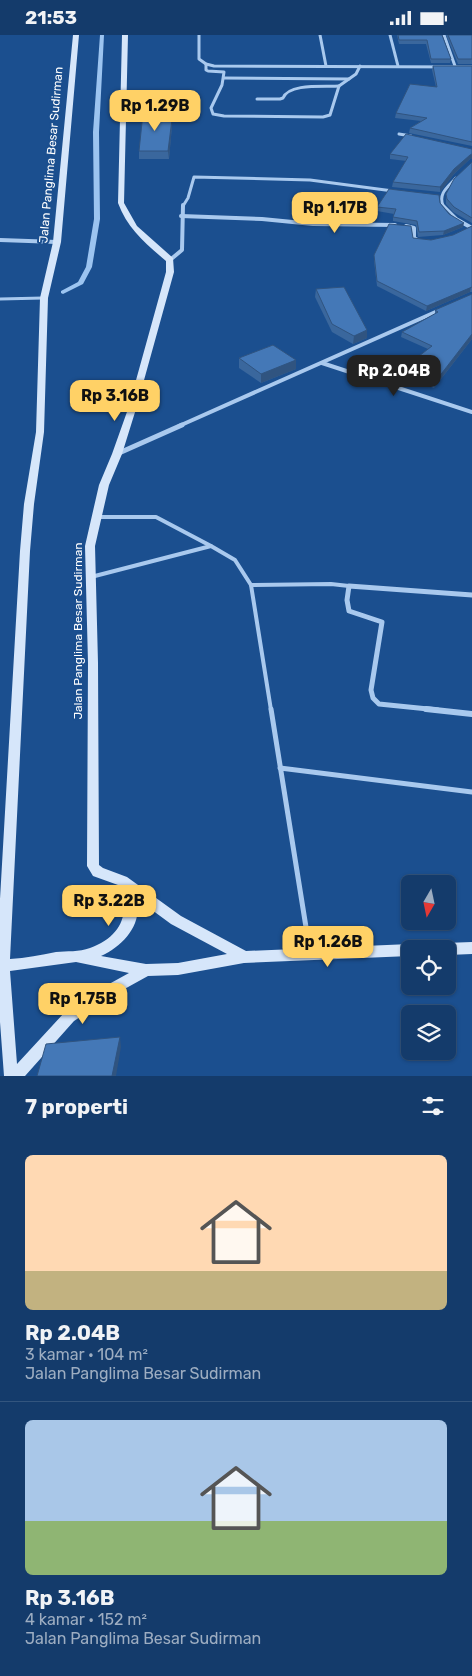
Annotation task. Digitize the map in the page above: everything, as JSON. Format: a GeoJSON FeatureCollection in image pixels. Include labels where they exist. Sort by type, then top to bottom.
{"type":"FeatureCollection","features":[{"type":"Feature","properties":{"kind":"main road","name":"Jalan Panglima Besar Sudirman"},"geometry":{"type":"LineString","coordinates":[[11,1076],[2,966],[7,904],[25,551],[29,504],[40,432],[44,298],[57,242],[76,35]]}},
{"type":"Feature","properties":{"kind":"main road"},"geometry":{"type":"LineString","coordinates":[[125,35],[120,203],[124,215],[144,238],[170,260]]}},
{"type":"Feature","properties":{"kind":"main road","name":"Jalan Panglima Besar Sudirman"},"geometry":{"type":"LineString","coordinates":[[122,881],[98,871],[93,866],[93,663],[90,546],[104,485],[117,453],[168,285],[170,260]]}},
{"type":"Feature","properties":{"kind":"main road"},"geometry":{"type":"LineString","coordinates":[[2,966],[91,954],[107,946],[121,936],[129,922],[133,907],[130,893],[122,881]]}},
{"type":"Feature","properties":{"kind":"main road"},"geometry":{"type":"LineString","coordinates":[[122,881],[176,920],[244,957]]}},
{"type":"Feature","properties":{"kind":"main road"},"geometry":{"type":"LineString","coordinates":[[456,949],[472,948]]}},
{"type":"Feature","properties":{"kind":"main road"},"geometry":{"type":"LineString","coordinates":[[73,956],[146,970],[178,969],[244,957],[401,950]]}},
{"type":"Feature","properties":{"kind":"main road"},"geometry":{"type":"LineString","coordinates":[[16,1076],[69,1017],[105,993],[146,970]]}},
{"type":"Feature","properties":{"kind":"street"},"geometry":{"type":"LineString","coordinates":[[199,35],[199,59],[206,64],[238,67],[472,67]]}},
{"type":"Feature","properties":{"kind":"street"},"geometry":{"type":"LineString","coordinates":[[320,35],[326,66]]}},
{"type":"Feature","properties":{"kind":"street"},"geometry":{"type":"LineString","coordinates":[[390,35],[398,66]]}},
{"type":"Feature","properties":{"kind":"street"},"geometry":{"type":"LineString","coordinates":[[444,35],[455,66]]}},
{"type":"Feature","properties":{"kind":"street"},"geometry":{"type":"LineString","coordinates":[[206,64],[206,70],[222,71],[224,78],[211,108],[213,113],[224,116],[328,116],[330,115],[339,86]]}},
{"type":"Feature","properties":{"kind":"street"},"geometry":{"type":"LineString","coordinates":[[257,99],[280,99],[288,90],[301,87],[339,86],[356,74],[360,66]]}},
{"type":"Feature","properties":{"kind":"street"},"geometry":{"type":"LineString","coordinates":[[224,78],[349,79]]}},
{"type":"Feature","properties":{"kind":"street"},"geometry":{"type":"LineString","coordinates":[[399,133],[417,138]]}},
{"type":"Feature","properties":{"kind":"street"},"geometry":{"type":"LineString","coordinates":[[460,174],[442,196],[444,208],[458,221],[471,227]]}},
{"type":"Feature","properties":{"kind":"street"},"geometry":{"type":"LineString","coordinates":[[170,260],[182,250],[182,207],[188,198],[191,181],[195,177],[310,180],[398,191]]}},
{"type":"Feature","properties":{"kind":"street"},"geometry":{"type":"LineString","coordinates":[[433,195],[442,196]]}},
{"type":"Feature","properties":{"kind":"street"},"geometry":{"type":"LineString","coordinates":[[182,217],[262,219],[313,225],[400,225],[414,228],[414,238],[422,241]]}},
{"type":"Feature","properties":{"kind":"street"},"geometry":{"type":"LineString","coordinates":[[463,232],[471,227]]}},
{"type":"Feature","properties":{"kind":"street"},"geometry":{"type":"LineString","coordinates":[[0,240],[57,242]]}},
{"type":"Feature","properties":{"kind":"street"},"geometry":{"type":"LineString","coordinates":[[117,453],[446,307]]}},
{"type":"Feature","properties":{"kind":"street"},"geometry":{"type":"LineString","coordinates":[[322,363],[472,412]]}},
{"type":"Feature","properties":{"kind":"street"},"geometry":{"type":"LineString","coordinates":[[472,595],[349,586],[347,600],[349,611],[353,614],[376,618],[382,622],[371,690],[372,698],[375,702],[472,715]]}},
{"type":"Feature","properties":{"kind":"lane"},"geometry":{"type":"LineString","coordinates":[[0,299],[44,298]]}},
{"type":"Feature","properties":{"kind":"lane"},"geometry":{"type":"LineString","coordinates":[[96,517],[156,517],[235,560],[250,585],[310,955]]}},
{"type":"Feature","properties":{"kind":"lane"},"geometry":{"type":"LineString","coordinates":[[90,577],[211,546]]}},
{"type":"Feature","properties":{"kind":"lane"},"geometry":{"type":"LineString","coordinates":[[250,585],[331,584],[349,586]]}},
{"type":"Feature","properties":{"kind":"lane"},"geometry":{"type":"LineString","coordinates":[[280,768],[472,792]]}},
{"type":"Feature","properties":{"kind":"building"},"geometry":{"type":"Polygon","coordinates":[[[398,35],[442,35],[451,59],[431,59],[427,40],[399,40],[398,35]]]}},
{"type":"Feature","properties":{"kind":"building"},"geometry":{"type":"Polygon","coordinates":[[[448,35],[472,35],[472,59],[458,59],[448,35]]]}},
{"type":"Feature","properties":{"kind":"building"},"geometry":{"type":"Polygon","coordinates":[[[433,66],[472,66],[472,142],[410,128],[427,118],[396,113],[410,84],[437,87],[433,66]]]}},
{"type":"Feature","properties":{"kind":"building"},"geometry":{"type":"Polygon","coordinates":[[[143,113],[169,113],[169,119],[172,119],[168,151],[139,151],[143,113]]]}},
{"type":"Feature","properties":{"kind":"building"},"geometry":{"type":"Polygon","coordinates":[[[406,134],[472,149],[472,154],[454,169],[440,187],[393,182],[408,157],[390,154],[406,134]]]}},
{"type":"Feature","properties":{"kind":"building"},"geometry":{"type":"Polygon","coordinates":[[[472,162],[472,218],[454,207],[447,199],[446,194],[454,179],[472,162]]]}},
{"type":"Feature","properties":{"kind":"building"},"geometry":{"type":"Polygon","coordinates":[[[389,189],[439,195],[440,203],[449,214],[464,223],[444,231],[419,232],[417,221],[393,217],[396,209],[377,207],[389,189]]]}},
{"type":"Feature","properties":{"kind":"building"},"geometry":{"type":"Polygon","coordinates":[[[389,224],[411,226],[413,238],[431,240],[453,235],[472,226],[472,287],[427,306],[377,281],[374,255],[389,224]]]}},
{"type":"Feature","properties":{"kind":"building"},"geometry":{"type":"Polygon","coordinates":[[[344,287],[367,330],[354,336],[332,324],[316,289],[344,287]]]}},
{"type":"Feature","properties":{"kind":"building"},"geometry":{"type":"Polygon","coordinates":[[[472,294],[472,334],[435,382],[401,370],[432,346],[402,332],[438,312],[435,310],[472,294]]]}},
{"type":"Feature","properties":{"kind":"building"},"geometry":{"type":"Polygon","coordinates":[[[273,345],[296,360],[261,374],[239,358],[273,345]]]}},
{"type":"Feature","properties":{"kind":"building"},"geometry":{"type":"Polygon","coordinates":[[[120,1037],[112,1076],[37,1076],[46,1044],[120,1037]]]}},
{"type":"Feature","properties":{"kind":"waterway"},"geometry":{"type":"LineString","coordinates":[[63,292],[81,283],[89,267],[97,219],[96,132],[102,35]]}}]}
